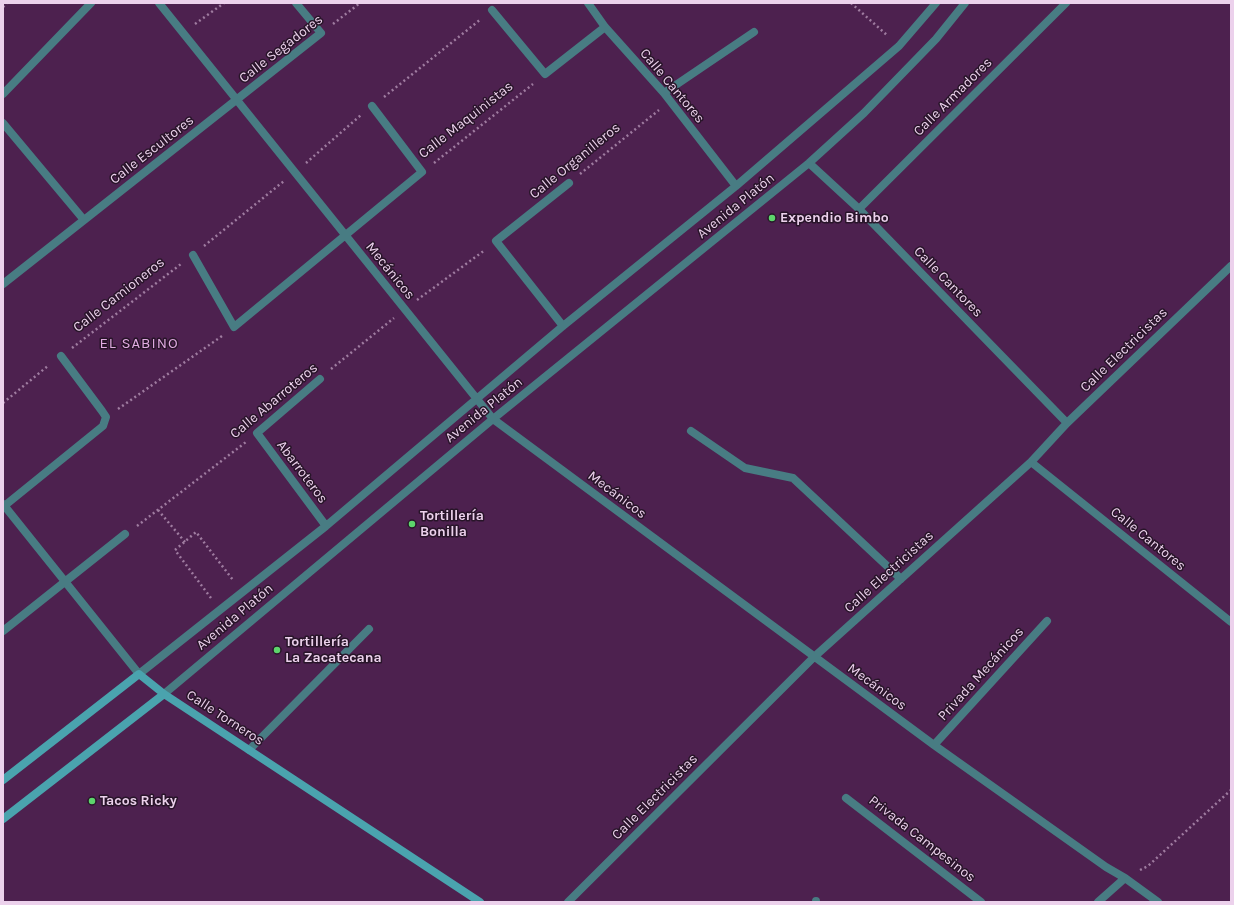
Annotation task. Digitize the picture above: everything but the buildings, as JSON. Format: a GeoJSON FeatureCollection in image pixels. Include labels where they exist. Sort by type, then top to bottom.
{"type":"FeatureCollection","features":[{"type":"Feature","properties":{"kind":"street"},"geometry":{"type":"LineString","coordinates":[[3,94],[91,3]]}},
{"type":"Feature","properties":{"kind":"street","name":"Mecánicos"},"geometry":{"type":"LineString","coordinates":[[159,3],[476,400],[493,419],[934,745],[1106,868],[1125,878],[1158,902]]}},
{"type":"Feature","properties":{"kind":"street"},"geometry":{"type":"LineString","coordinates":[[296,3],[322,34]]}},
{"type":"Feature","properties":{"kind":"street","name":"Calle Cantores"},"geometry":{"type":"LineString","coordinates":[[588,3],[605,27],[664,93],[736,186]]}},
{"type":"Feature","properties":{"kind":"street","name":"Avenida Platón"},"geometry":{"type":"LineString","coordinates":[[3,780],[326,526],[563,326],[736,186],[899,46],[936,3]]}},
{"type":"Feature","properties":{"kind":"street","name":"Avenida Platón"},"geometry":{"type":"LineString","coordinates":[[3,819],[164,694],[493,419],[810,163],[870,107],[936,39],[965,3]]}},
{"type":"Feature","properties":{"kind":"street","name":"Calle Armadores"},"geometry":{"type":"LineString","coordinates":[[858,209],[1066,3]]}},
{"type":"Feature","properties":{"kind":"street"},"geometry":{"type":"LineString","coordinates":[[492,10],[545,74],[605,27]]}},
{"type":"Feature","properties":{"kind":"street"},"geometry":{"type":"LineString","coordinates":[[664,93],[754,32]]}},
{"type":"Feature","properties":{"kind":"street","name":"Calle Segadores"},"geometry":{"type":"LineString","coordinates":[[237,100],[322,34]]}},
{"type":"Feature","properties":{"kind":"street","name":"Calle Escultores"},"geometry":{"type":"LineString","coordinates":[[3,284],[237,100]]}},
{"type":"Feature","properties":{"kind":"street"},"geometry":{"type":"LineString","coordinates":[[372,106],[422,172]]}},
{"type":"Feature","properties":{"kind":"street"},"geometry":{"type":"LineString","coordinates":[[3,123],[84,220]]}},
{"type":"Feature","properties":{"kind":"street","name":"Calle Cantores"},"geometry":{"type":"LineString","coordinates":[[810,163],[858,209],[1067,422]]}},
{"type":"Feature","properties":{"kind":"street","name":"Calle Maquinistas"},"geometry":{"type":"LineString","coordinates":[[345,235],[422,172]]}},
{"type":"Feature","properties":{"kind":"street","name":"Calle Organilleros"},"geometry":{"type":"LineString","coordinates":[[496,241],[569,182]]}},
{"type":"Feature","properties":{"kind":"street"},"geometry":{"type":"LineString","coordinates":[[193,255],[234,327],[345,235]]}},
{"type":"Feature","properties":{"kind":"street"},"geometry":{"type":"LineString","coordinates":[[496,241],[563,326]]}},
{"type":"Feature","properties":{"kind":"street","name":"Calle Electricistas"},"geometry":{"type":"LineString","coordinates":[[568,902],[814,657],[1031,462],[1067,422],[1231,266]]}},
{"type":"Feature","properties":{"kind":"street"},"geometry":{"type":"LineString","coordinates":[[3,505],[103,426],[106,417],[61,356]]}},
{"type":"Feature","properties":{"kind":"street","name":"Calle Abarroteros"},"geometry":{"type":"LineString","coordinates":[[257,433],[320,379]]}},
{"type":"Feature","properties":{"kind":"street"},"geometry":{"type":"LineString","coordinates":[[692,431],[745,468],[793,478],[901,579]]}},
{"type":"Feature","properties":{"kind":"street","name":"Abarroteros"},"geometry":{"type":"LineString","coordinates":[[257,433],[326,526]]}},
{"type":"Feature","properties":{"kind":"street","name":"Calle Cantores"},"geometry":{"type":"LineString","coordinates":[[1031,462],[1231,622]]}},
{"type":"Feature","properties":{"kind":"street","name":"Calle Torneros"},"geometry":{"type":"LineString","coordinates":[[3,505],[139,674],[164,694],[480,902]]}},
{"type":"Feature","properties":{"kind":"street"},"geometry":{"type":"LineString","coordinates":[[3,631],[125,534]]}},
{"type":"Feature","properties":{"kind":"street","name":"Privada Mecánicos"},"geometry":{"type":"LineString","coordinates":[[934,745],[1047,621]]}},
{"type":"Feature","properties":{"kind":"street"},"geometry":{"type":"LineString","coordinates":[[249,750],[368,629]]}},
{"type":"Feature","properties":{"kind":"street","name":"Privada Campesinos"},"geometry":{"type":"LineString","coordinates":[[846,798],[982,902]]}},
{"type":"Feature","properties":{"kind":"street"},"geometry":{"type":"LineString","coordinates":[[1098,902],[1125,878]]}},
{"type":"Feature","properties":{"kind":"path"},"geometry":{"type":"LineString","coordinates":[[3,7],[7,3]]}},
{"type":"Feature","properties":{"kind":"path"},"geometry":{"type":"LineString","coordinates":[[183,33],[224,3]]}},
{"type":"Feature","properties":{"kind":"path","name":"Calle Segadores"},"geometry":{"type":"LineString","coordinates":[[322,34],[360,3]]}},
{"type":"Feature","properties":{"kind":"path"},"geometry":{"type":"LineString","coordinates":[[851,3],[899,46]]}},
{"type":"Feature","properties":{"kind":"path"},"geometry":{"type":"LineString","coordinates":[[294,172],[372,106],[492,10]]}},
{"type":"Feature","properties":{"kind":"path","name":"Calle Maquinistas"},"geometry":{"type":"LineString","coordinates":[[422,172],[545,74]]}},
{"type":"Feature","properties":{"kind":"path","name":"Calle Organilleros"},"geometry":{"type":"LineString","coordinates":[[569,182],[670,101]]}},
{"type":"Feature","properties":{"kind":"path","name":"Calle Camioneros"},"geometry":{"type":"LineString","coordinates":[[3,403],[61,356],[193,255],[294,172]]}},
{"type":"Feature","properties":{"kind":"path"},"geometry":{"type":"LineString","coordinates":[[404,310],[496,241]]}},
{"type":"Feature","properties":{"kind":"path","name":"Calle Abarroteros"},"geometry":{"type":"LineString","coordinates":[[320,379],[404,310]]}},
{"type":"Feature","properties":{"kind":"path"},"geometry":{"type":"LineString","coordinates":[[106,417],[234,327]]}},
{"type":"Feature","properties":{"kind":"path","name":"Calle Abarroteros"},"geometry":{"type":"LineString","coordinates":[[125,534],[257,433]]}},
{"type":"Feature","properties":{"kind":"path"},"geometry":{"type":"LineString","coordinates":[[158,510],[185,542]]}},
{"type":"Feature","properties":{"kind":"path"},"geometry":{"type":"LineString","coordinates":[[220,610],[175,550],[196,532],[242,591]]}},
{"type":"Feature","properties":{"kind":"path"},"geometry":{"type":"LineString","coordinates":[[1148,866],[1231,790]]}},
{"type":"Feature","properties":{"kind":"place","name":"Expendio Bimbo"},"geometry":{"type":"Point","coordinates":[772,218]}},
{"type":"Feature","properties":{"kind":"place","name":"Tortillería Bonilla"},"geometry":{"type":"Point","coordinates":[412,524]}},
{"type":"Feature","properties":{"kind":"place","name":"Tortillería La Zacatecana"},"geometry":{"type":"Point","coordinates":[277,650]}},
{"type":"Feature","properties":{"kind":"place","name":"Tacos Ricky"},"geometry":{"type":"Point","coordinates":[92,801]}},
{"type":"Feature","properties":{"kind":"district","name":"EL SABINO"},"geometry":{"type":"Point","coordinates":[139,344]}}]}
